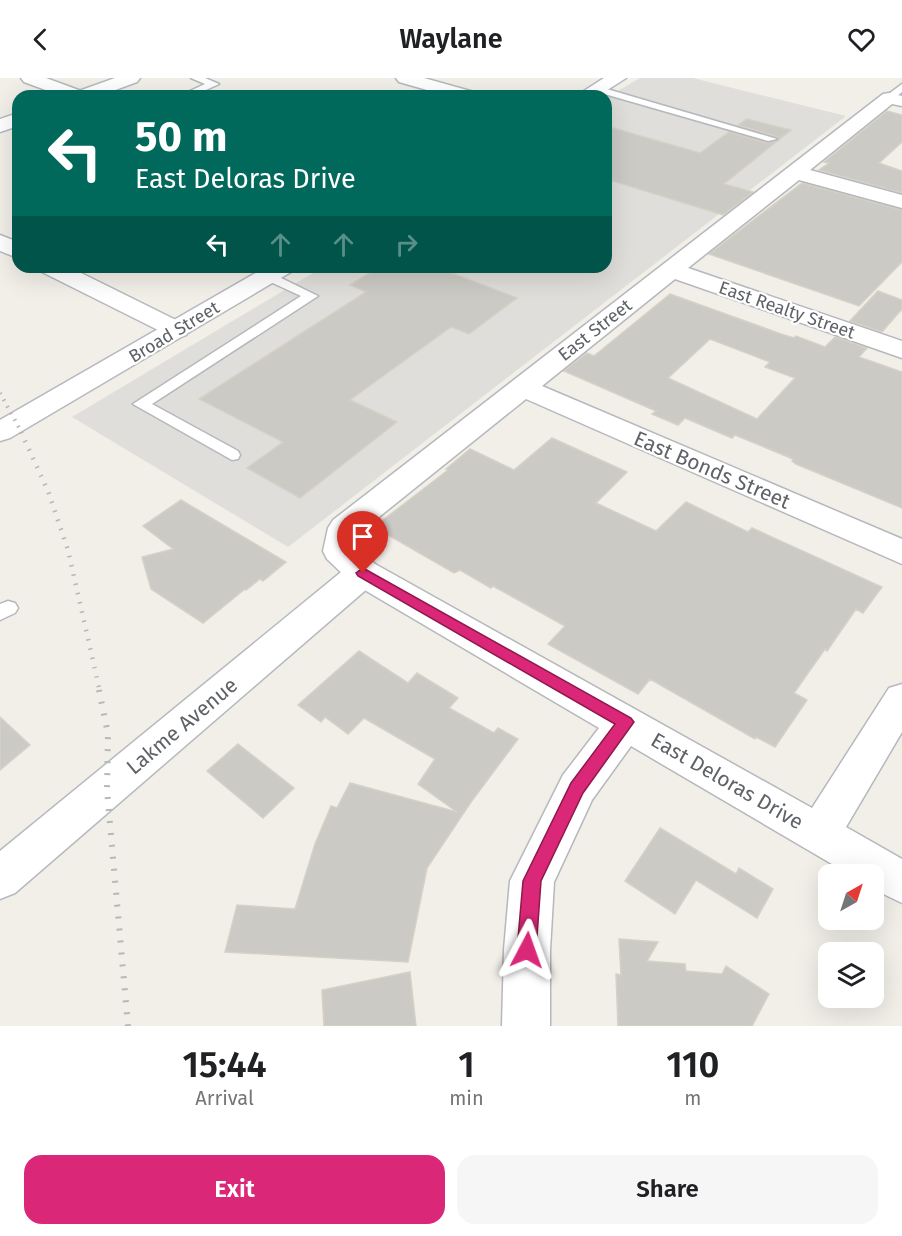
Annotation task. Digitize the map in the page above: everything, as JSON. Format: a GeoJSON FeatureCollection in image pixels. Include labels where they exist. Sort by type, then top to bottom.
{"type":"FeatureCollection","features":[{"type":"Feature","properties":{"kind":"street"},"geometry":{"type":"LineString","coordinates":[[30,78],[63,90]]}},
{"type":"Feature","properties":{"kind":"street"},"geometry":{"type":"LineString","coordinates":[[97,90],[131,78]]}},
{"type":"Feature","properties":{"kind":"street"},"geometry":{"type":"LineString","coordinates":[[405,78],[447,90]]}},
{"type":"Feature","properties":{"kind":"street"},"geometry":{"type":"LineString","coordinates":[[596,90],[617,78]]}},
{"type":"Feature","properties":{"kind":"street","name":"East Street"},"geometry":{"type":"LineString","coordinates":[[363,573],[339,551],[344,528],[794,172],[898,96]]}},
{"type":"Feature","properties":{"kind":"street"},"geometry":{"type":"LineString","coordinates":[[794,172],[902,202]]}},
{"type":"Feature","properties":{"kind":"street","name":"East Realty Street"},"geometry":{"type":"LineString","coordinates":[[671,270],[902,350]]}},
{"type":"Feature","properties":{"kind":"street"},"geometry":{"type":"LineString","coordinates":[[62,273],[177,330]]}},
{"type":"Feature","properties":{"kind":"street","name":"Broad Street"},"geometry":{"type":"LineString","coordinates":[[0,432],[64,397],[273,273]]}},
{"type":"Feature","properties":{"kind":"street","name":"East Bonds Street"},"geometry":{"type":"LineString","coordinates":[[522,387],[902,552]]}},
{"type":"Feature","properties":{"kind":"street","name":"East Deloras Drive"},"geometry":{"type":"LineString","coordinates":[[363,573],[902,882]]}},
{"type":"Feature","properties":{"kind":"street","name":"Lakme Avenue"},"geometry":{"type":"LineString","coordinates":[[0,878],[363,573]]}},
{"type":"Feature","properties":{"kind":"street"},"geometry":{"type":"LineString","coordinates":[[819,834],[902,699]]}},
{"type":"Feature","properties":{"kind":"street"},"geometry":{"type":"LineString","coordinates":[[526,1026],[527,950],[532,881],[577,788],[626,722]]}},
{"type":"Feature","properties":{"kind":"lane"},"geometry":{"type":"LineString","coordinates":[[196,78],[214,84],[199,90]]}},
{"type":"Feature","properties":{"kind":"lane"},"geometry":{"type":"LineString","coordinates":[[612,98],[772,139]]}},
{"type":"Feature","properties":{"kind":"lane"},"geometry":{"type":"LineString","coordinates":[[232,455],[141,404],[311,296],[279,273]]}},
{"type":"Feature","properties":{"kind":"shaded area"},"geometry":{"type":"Polygon","coordinates":[[[640,78],[693,78],[846,116],[288,547],[72,417],[313,273],[612,273],[612,94],[640,78]]]}},
{"type":"Feature","properties":{"kind":"building"},"geometry":{"type":"Polygon","coordinates":[[[887,111],[902,115],[902,142],[879,163],[902,171],[902,193],[819,170],[829,163],[824,162],[887,111]]]}},
{"type":"Feature","properties":{"kind":"building"},"geometry":{"type":"Polygon","coordinates":[[[747,119],[791,130],[779,140],[778,137],[738,125],[747,119]]]}},
{"type":"Feature","properties":{"kind":"building"},"geometry":{"type":"Polygon","coordinates":[[[612,128],[700,153],[729,132],[767,143],[778,140],[724,184],[753,192],[723,215],[612,181],[612,128]]]}},
{"type":"Feature","properties":{"kind":"building"},"geometry":{"type":"Polygon","coordinates":[[[802,183],[902,210],[902,262],[859,306],[709,254],[802,183]]]}},
{"type":"Feature","properties":{"kind":"building"},"geometry":{"type":"Polygon","coordinates":[[[369,273],[452,273],[517,298],[469,334],[451,327],[350,400],[397,422],[300,498],[247,468],[283,442],[199,399],[366,292],[350,285],[369,273]]]}},
{"type":"Feature","properties":{"kind":"building"},"geometry":{"type":"Polygon","coordinates":[[[878,291],[902,300],[902,309],[882,332],[850,321],[878,291]]]}},
{"type":"Feature","properties":{"kind":"building"},"geometry":{"type":"Polygon","coordinates":[[[670,294],[781,334],[794,338],[796,336],[825,347],[835,337],[867,348],[859,357],[902,372],[902,508],[796,464],[792,461],[793,459],[735,435],[732,438],[685,418],[678,425],[652,414],[656,411],[564,371],[587,353],[594,356],[670,294]],[[710,339],[668,378],[757,419],[795,378],[765,367],[770,362],[710,339]]]}},
{"type":"Feature","properties":{"kind":"building"},"geometry":{"type":"Polygon","coordinates":[[[552,438],[627,472],[596,503],[656,531],[686,502],[748,532],[752,528],[882,587],[863,613],[856,609],[794,693],[807,700],[775,747],[756,737],[755,739],[650,679],[638,694],[548,644],[565,626],[460,570],[454,573],[374,527],[448,470],[446,469],[470,449],[514,470],[552,438]]]}},
{"type":"Feature","properties":{"kind":"building"},"geometry":{"type":"Polygon","coordinates":[[[181,500],[286,562],[263,581],[260,579],[245,589],[203,623],[151,589],[142,557],[173,549],[143,526],[181,500]]]}},
{"type":"Feature","properties":{"kind":"building"},"geometry":{"type":"Polygon","coordinates":[[[359,651],[408,683],[417,673],[458,698],[449,708],[494,733],[498,728],[518,739],[471,802],[427,868],[408,962],[225,952],[237,905],[295,909],[315,844],[331,806],[337,808],[350,783],[457,812],[418,784],[435,759],[364,718],[348,734],[325,717],[321,722],[298,705],[359,651]]]}},
{"type":"Feature","properties":{"kind":"building"},"geometry":{"type":"Polygon","coordinates":[[[0,717],[30,745],[0,770],[0,717]]]}},
{"type":"Feature","properties":{"kind":"building"},"geometry":{"type":"Polygon","coordinates":[[[238,744],[294,788],[263,818],[207,771],[238,744]]]}},
{"type":"Feature","properties":{"kind":"building"},"geometry":{"type":"Polygon","coordinates":[[[660,828],[736,874],[739,868],[773,889],[757,918],[696,880],[675,914],[625,881],[660,828]]]}},
{"type":"Feature","properties":{"kind":"building"},"geometry":{"type":"Polygon","coordinates":[[[619,939],[658,942],[647,961],[685,964],[686,971],[722,974],[726,966],[769,994],[752,1026],[618,1026],[616,974],[621,975],[619,939]]]}},
{"type":"Feature","properties":{"kind":"building"},"geometry":{"type":"Polygon","coordinates":[[[410,972],[416,1026],[324,1026],[322,990],[410,972]]]}},
{"type":"Feature","properties":{"kind":"railway"},"geometry":{"type":"LineString","coordinates":[[0,393],[22,433]]}},
{"type":"Feature","properties":{"kind":"railway"},"geometry":{"type":"LineString","coordinates":[[21,432],[48,491],[68,550],[100,692]]}},
{"type":"Feature","properties":{"kind":"railway"},"geometry":{"type":"LineString","coordinates":[[99,690],[108,734],[107,790],[128,1026]]}},
{"type":"Feature","properties":{"kind":"route"},"geometry":{"type":"LineString","coordinates":[[363,573],[626,722],[577,788],[532,881],[527,950]]}}]}
